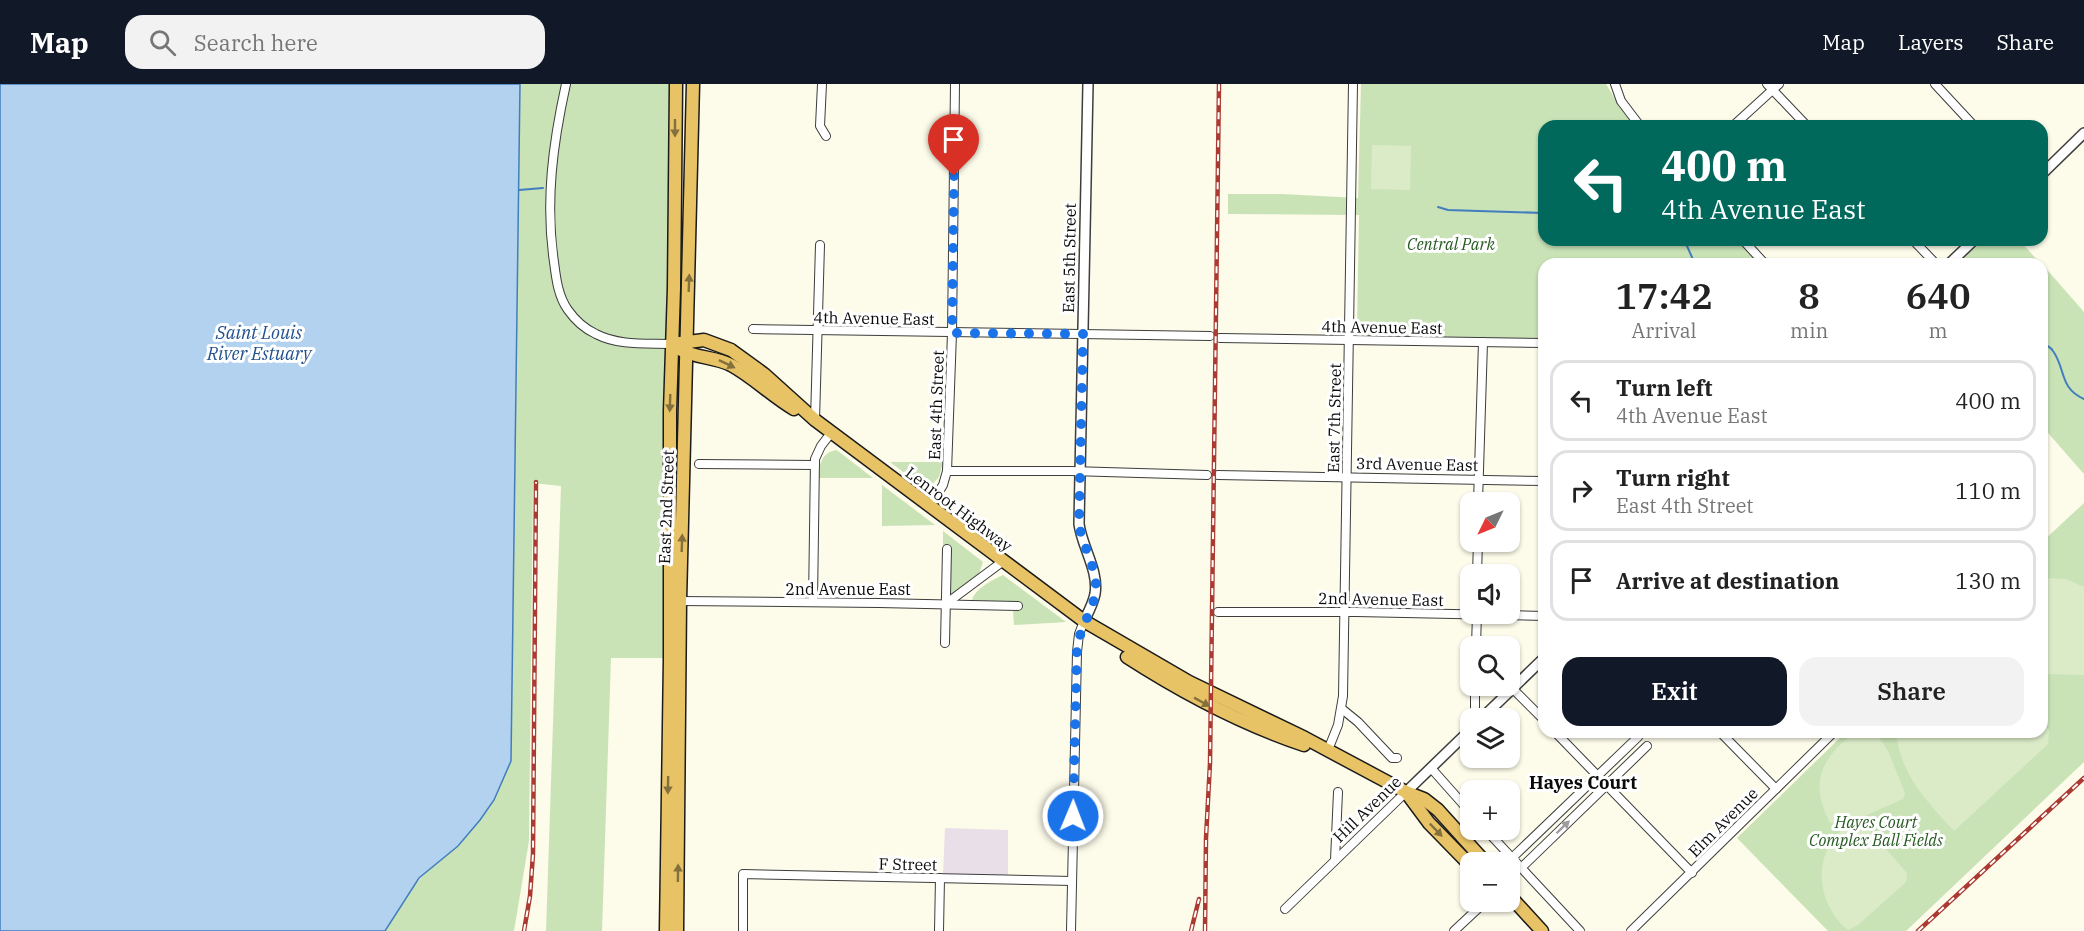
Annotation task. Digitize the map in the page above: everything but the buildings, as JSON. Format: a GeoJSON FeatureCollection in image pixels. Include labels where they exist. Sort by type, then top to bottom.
{"type":"FeatureCollection","features":[{"type":"Feature","properties":{"kind":"highway","name":"East 2nd Street"},"geometry":{"type":"LineString","coordinates":[[676,84],[670,422],[675,601],[677,931]]}},
{"type":"Feature","properties":{"kind":"highway","name":"East 2nd Street"},"geometry":{"type":"LineString","coordinates":[[666,931],[693,84]]}},
{"type":"Feature","properties":{"kind":"highway","name":"Lenroot Highway"},"geometry":{"type":"LineString","coordinates":[[672,344],[686,347],[734,367],[788,406],[815,420],[1002,562],[1084,621],[1121,653],[1211,707],[1266,732],[1310,747],[1328,750],[1406,792],[1424,799],[1438,810],[1476,852]]}},
{"type":"Feature","properties":{"kind":"highway"},"geometry":{"type":"LineString","coordinates":[[1406,792],[1429,823],[1460,855]]}},
{"type":"Feature","properties":{"kind":"highway"},"geometry":{"type":"LineString","coordinates":[[1520,907],[1542,931]]}},
{"type":"Feature","properties":{"kind":"street"},"geometry":{"type":"LineString","coordinates":[[566,84],[555,134],[549,201],[552,253],[562,300],[576,320],[601,337],[621,342],[672,344]]}},
{"type":"Feature","properties":{"kind":"street"},"geometry":{"type":"LineString","coordinates":[[822,84],[820,126],[826,136]]}},
{"type":"Feature","properties":{"kind":"street","name":"East 4th Street"},"geometry":{"type":"LineString","coordinates":[[929,507],[943,485],[947,471],[952,333],[955,84]]}},
{"type":"Feature","properties":{"kind":"street","name":"East 5th Street"},"geometry":{"type":"LineString","coordinates":[[1071,931],[1077,652],[1079,634],[1094,599],[1096,587],[1094,572],[1083,543],[1079,524],[1088,84]]}},
{"type":"Feature","properties":{"kind":"street","name":"East 7th Street"},"geometry":{"type":"LineString","coordinates":[[1328,750],[1342,709],[1353,84]]}},
{"type":"Feature","properties":{"kind":"street"},"geometry":{"type":"LineString","coordinates":[[1615,84],[1618,94],[1636,120]]}},
{"type":"Feature","properties":{"kind":"street"},"geometry":{"type":"LineString","coordinates":[[1935,84],[1968,120]]}},
{"type":"Feature","properties":{"kind":"street"},"geometry":{"type":"LineString","coordinates":[[1739,120],[1773,86],[1802,120]]}},
{"type":"Feature","properties":{"kind":"street"},"geometry":{"type":"LineString","coordinates":[[2048,168],[2084,133]]}},
{"type":"Feature","properties":{"kind":"street"},"geometry":{"type":"LineString","coordinates":[[815,420],[820,246]]}},
{"type":"Feature","properties":{"kind":"street"},"geometry":{"type":"LineString","coordinates":[[1749,246],[1760,258]]}},
{"type":"Feature","properties":{"kind":"street"},"geometry":{"type":"LineString","coordinates":[[1919,246],[1930,258]]}},
{"type":"Feature","properties":{"kind":"street"},"geometry":{"type":"LineString","coordinates":[[1955,258],[1968,246]]}},
{"type":"Feature","properties":{"kind":"street","name":"4th Avenue East"},"geometry":{"type":"LineString","coordinates":[[753,329],[1210,336]]}},
{"type":"Feature","properties":{"kind":"street","name":"4th Avenue East"},"geometry":{"type":"LineString","coordinates":[[1220,338],[1538,343]]}},
{"type":"Feature","properties":{"kind":"street"},"geometry":{"type":"LineString","coordinates":[[1478,492],[1483,342]]}},
{"type":"Feature","properties":{"kind":"street"},"geometry":{"type":"LineString","coordinates":[[813,602],[815,465],[818,451],[831,433]]}},
{"type":"Feature","properties":{"kind":"street"},"geometry":{"type":"LineString","coordinates":[[699,464],[815,465]]}},
{"type":"Feature","properties":{"kind":"street"},"geometry":{"type":"LineString","coordinates":[[947,471],[1207,474]]}},
{"type":"Feature","properties":{"kind":"street","name":"3rd Avenue East"},"geometry":{"type":"LineString","coordinates":[[1218,475],[1538,481]]}},
{"type":"Feature","properties":{"kind":"street"},"geometry":{"type":"LineString","coordinates":[[945,643],[947,549]]}},
{"type":"Feature","properties":{"kind":"street"},"geometry":{"type":"LineString","coordinates":[[946,604],[1002,562]]}},
{"type":"Feature","properties":{"kind":"street","name":"2nd Avenue East"},"geometry":{"type":"LineString","coordinates":[[675,601],[1018,606]]}},
{"type":"Feature","properties":{"kind":"street","name":"2nd Avenue East"},"geometry":{"type":"LineString","coordinates":[[1218,612],[1460,614]]}},
{"type":"Feature","properties":{"kind":"street","name":"2nd Avenue East"},"geometry":{"type":"LineString","coordinates":[[1520,615],[1538,616]]}},
{"type":"Feature","properties":{"kind":"street"},"geometry":{"type":"LineString","coordinates":[[1520,682],[1538,664]]}},
{"type":"Feature","properties":{"kind":"street"},"geometry":{"type":"LineString","coordinates":[[1493,708],[1506,696]]}},
{"type":"Feature","properties":{"kind":"street"},"geometry":{"type":"LineString","coordinates":[[1520,696],[1538,714]]}},
{"type":"Feature","properties":{"kind":"street"},"geometry":{"type":"LineString","coordinates":[[1342,709],[1358,722],[1391,757],[1397,758]]}},
{"type":"Feature","properties":{"kind":"street"},"geometry":{"type":"LineString","coordinates":[[1561,738],[1692,873]]}},
{"type":"Feature","properties":{"kind":"street"},"geometry":{"type":"LineString","coordinates":[[1518,852],[1637,738]]}},
{"type":"Feature","properties":{"kind":"street"},"geometry":{"type":"LineString","coordinates":[[1726,738],[1776,789]]}},
{"type":"Feature","properties":{"kind":"street","name":"Elm Avenue"},"geometry":{"type":"LineString","coordinates":[[1630,931],[1828,738]]}},
{"type":"Feature","properties":{"kind":"street","name":"Hill Avenue"},"geometry":{"type":"LineString","coordinates":[[1285,909],[1460,740]]}},
{"type":"Feature","properties":{"kind":"street"},"geometry":{"type":"LineString","coordinates":[[1580,931],[1521,868],[1647,746]]}},
{"type":"Feature","properties":{"kind":"street"},"geometry":{"type":"LineString","coordinates":[[1431,768],[1460,801]]}},
{"type":"Feature","properties":{"kind":"street"},"geometry":{"type":"LineString","coordinates":[[1335,860],[1338,792]]}},
{"type":"Feature","properties":{"kind":"street"},"geometry":{"type":"LineString","coordinates":[[1495,840],[1506,852]]}},
{"type":"Feature","properties":{"kind":"street","name":"F Street"},"geometry":{"type":"LineString","coordinates":[[743,931],[743,874],[1072,881]]}},
{"type":"Feature","properties":{"kind":"street"},"geometry":{"type":"LineString","coordinates":[[939,931],[940,878]]}},
{"type":"Feature","properties":{"kind":"street"},"geometry":{"type":"LineString","coordinates":[[1454,931],[1474,912]]}},
{"type":"Feature","properties":{"kind":"shaded area"},"geometry":{"type":"Polygon","coordinates":[[[945,828],[1008,830],[1008,878],[943,876],[945,828]]]}},
{"type":"Feature","properties":{"kind":"green space"},"geometry":{"type":"Polygon","coordinates":[[[520,84],[673,84],[666,658],[611,658],[602,931],[546,931],[561,486],[533,483],[529,841],[514,931],[385,931],[413,888],[434,865],[511,761],[520,84]]]}},
{"type":"Feature","properties":{"kind":"green space","name":"Central Park"},"geometry":{"type":"Polygon","coordinates":[[[1361,84],[1606,84],[1629,120],[1538,120],[1538,246],[1744,246],[1754,258],[1538,258],[1538,340],[1365,336],[1359,333],[1357,328],[1359,215],[1228,214],[1228,194],[1358,198],[1361,84]]]}},
{"type":"Feature","properties":{"kind":"green space"},"geometry":{"type":"Polygon","coordinates":[[[1372,145],[1411,146],[1410,190],[1371,189],[1372,145]]]}},
{"type":"Feature","properties":{"kind":"green space"},"geometry":{"type":"Polygon","coordinates":[[[1974,246],[2024,246],[2036,258],[1962,258],[1974,246]]]}},
{"type":"Feature","properties":{"kind":"green space"},"geometry":{"type":"Polygon","coordinates":[[[2048,271],[2084,312],[2084,474],[2048,433],[2048,271]]]}},
{"type":"Feature","properties":{"kind":"green space"},"geometry":{"type":"Polygon","coordinates":[[[836,450],[873,478],[819,478],[822,460],[827,454],[836,450]]]}},
{"type":"Feature","properties":{"kind":"green space"},"geometry":{"type":"Polygon","coordinates":[[[890,462],[943,462],[939,477],[927,490],[890,462]]]}},
{"type":"Feature","properties":{"kind":"green space"},"geometry":{"type":"Polygon","coordinates":[[[882,485],[935,525],[882,526],[882,485]]]}},
{"type":"Feature","properties":{"kind":"green space","name":"Hayes Court Complex Ball Fields"},"geometry":{"type":"Polygon","coordinates":[[[2084,503],[2084,762],[1906,931],[1828,931],[1737,838],[1840,738],[2048,738],[2048,536],[2084,503]]]}},
{"type":"Feature","properties":{"kind":"green space"},"geometry":{"type":"Polygon","coordinates":[[[943,531],[983,562],[979,574],[952,595],[950,593],[951,549],[943,548],[943,531]]]}},
{"type":"Feature","properties":{"kind":"green space"},"geometry":{"type":"Polygon","coordinates":[[[1003,575],[1066,622],[1014,625],[1013,611],[1020,611],[1020,603],[972,600],[980,589],[1003,575]]]}},
{"type":"Feature","properties":{"kind":"green space"},"geometry":{"type":"Polygon","coordinates":[[[2048,578],[2066,579],[2084,587],[2084,675],[2048,674],[2048,578]]]}},
{"type":"Feature","properties":{"kind":"green space"},"geometry":{"type":"Polygon","coordinates":[[[2049,730],[2048,744],[1954,831],[1916,786],[1903,762],[1897,738],[2048,738],[2049,730]]]}},
{"type":"Feature","properties":{"kind":"green space"},"geometry":{"type":"Polygon","coordinates":[[[1847,738],[1880,738],[1888,751],[1905,793],[1903,799],[1862,817],[1830,823],[1820,795],[1820,783],[1826,762],[1847,738]]]}},
{"type":"Feature","properties":{"kind":"green space"},"geometry":{"type":"Polygon","coordinates":[[[1853,820],[1862,822],[1907,873],[1906,882],[1858,925],[1848,930],[1840,923],[1828,905],[1822,884],[1822,874],[1823,863],[1831,843],[1853,820]]]}},
{"type":"Feature","properties":{"kind":"water","name":"Saint Louis River Estuary"},"geometry":{"type":"Polygon","coordinates":[[[0,84],[520,84],[511,761],[494,800],[480,820],[458,846],[419,878],[385,931],[0,931],[0,84]]]}},
{"type":"Feature","properties":{"kind":"waterway"},"geometry":{"type":"LineString","coordinates":[[519,190],[543,188]]}},
{"type":"Feature","properties":{"kind":"waterway"},"geometry":{"type":"LineString","coordinates":[[1438,207],[1448,210],[1538,213]]}},
{"type":"Feature","properties":{"kind":"waterway"},"geometry":{"type":"LineString","coordinates":[[1687,246],[1692,258]]}},
{"type":"Feature","properties":{"kind":"waterway"},"geometry":{"type":"LineString","coordinates":[[2048,346],[2057,358],[2070,389],[2084,399]]}},
{"type":"Feature","properties":{"kind":"railway"},"geometry":{"type":"LineString","coordinates":[[1205,931],[1210,763],[1219,84]]}},
{"type":"Feature","properties":{"kind":"railway"},"geometry":{"type":"LineString","coordinates":[[524,931],[530,896],[533,854],[536,482]]}},
{"type":"Feature","properties":{"kind":"railway"},"geometry":{"type":"LineString","coordinates":[[1918,931],[2084,778]]}},
{"type":"Feature","properties":{"kind":"railway"},"geometry":{"type":"LineString","coordinates":[[1191,931],[1199,899]]}},
{"type":"Feature","properties":{"kind":"district","name":"Hayes Court"},"geometry":{"type":"Point","coordinates":[1583,783]}},
{"type":"Feature","properties":{"kind":"route"},"geometry":{"type":"LineString","coordinates":[[954,176],[952,333],[1083,334],[1079,524],[1083,543],[1094,572],[1096,587],[1077,646],[1073,816]]}}]}
